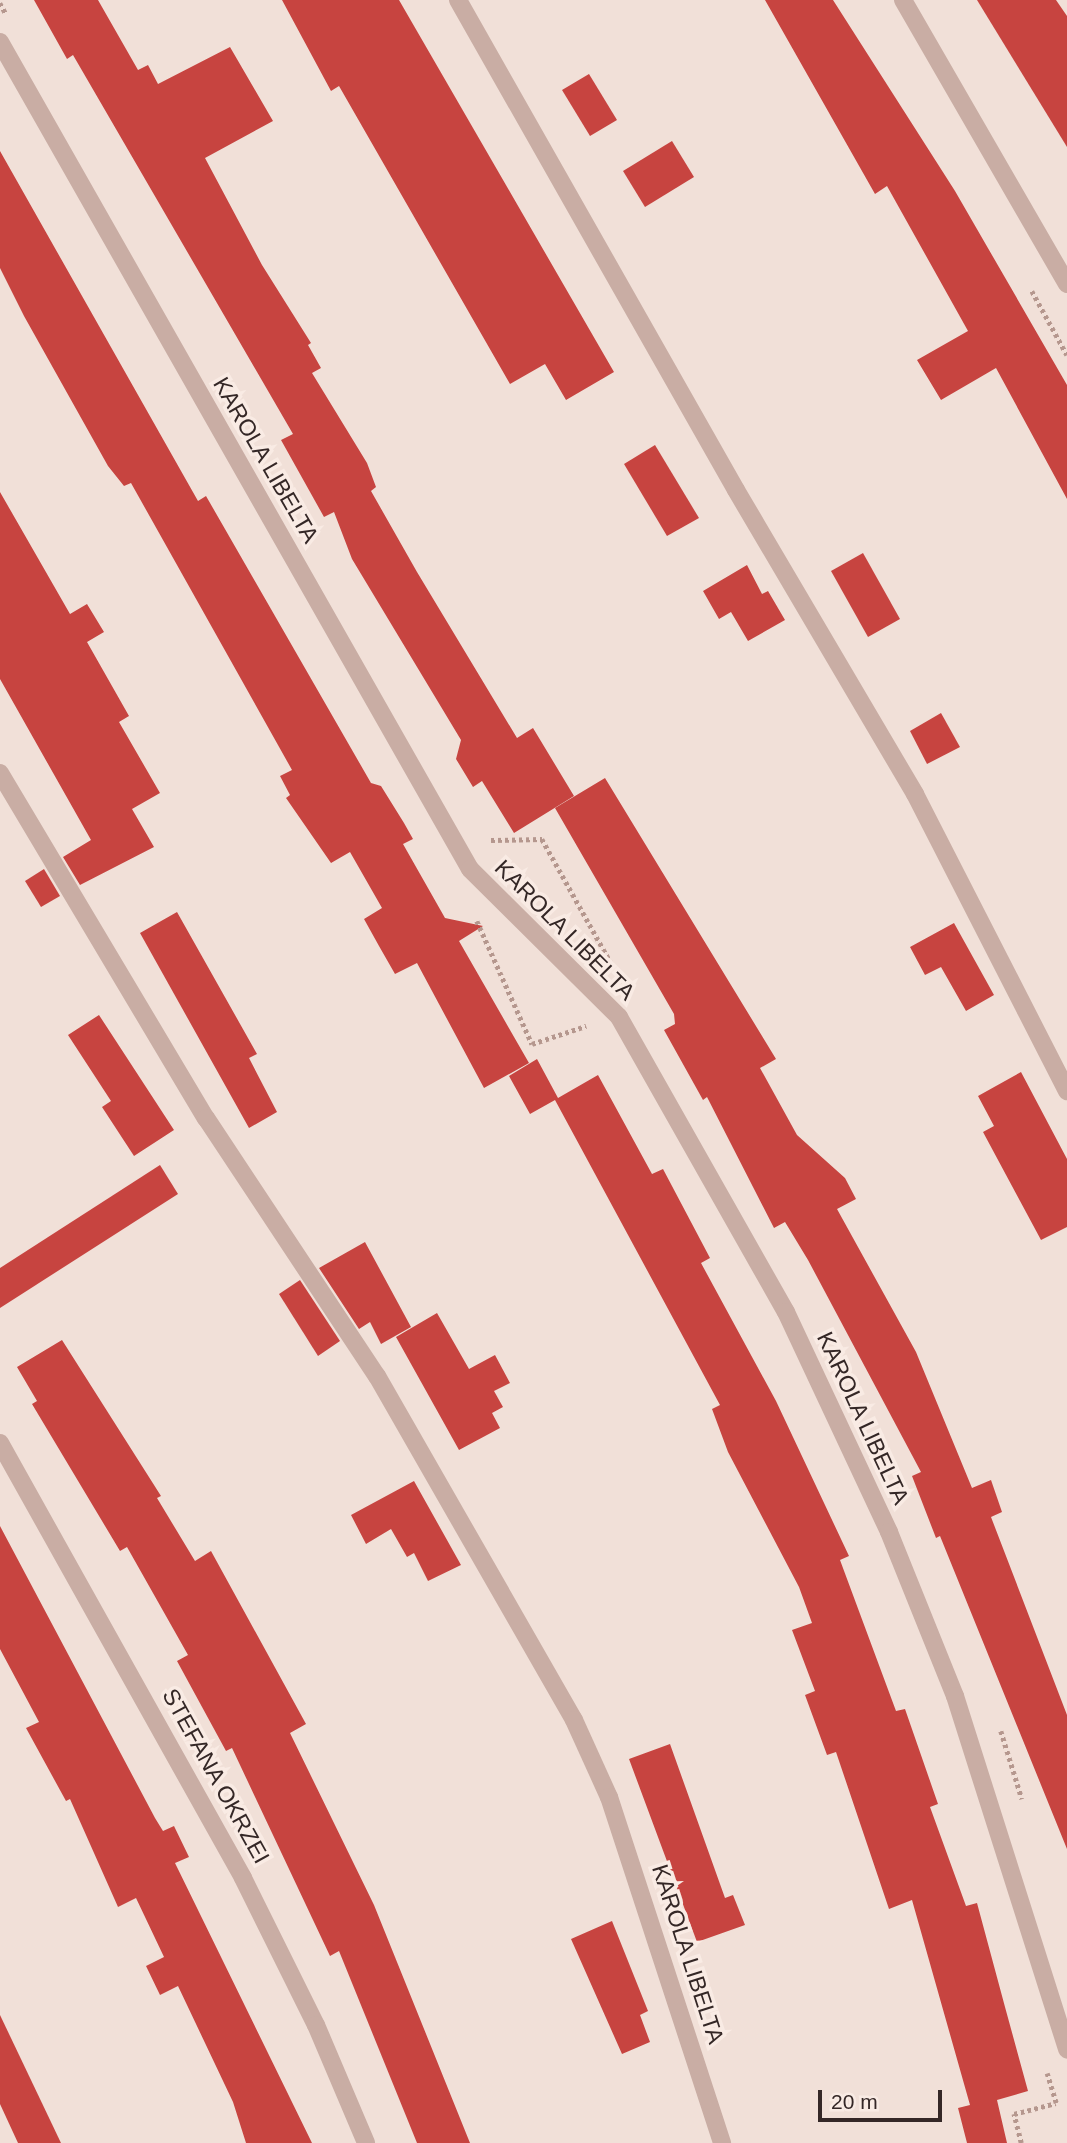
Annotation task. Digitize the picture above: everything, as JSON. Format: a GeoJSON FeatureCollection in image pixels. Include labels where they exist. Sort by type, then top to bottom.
{"type":"FeatureCollection","features":[{"type":"Feature","properties":{"kind":"street"},"geometry":{"type":"LineString","coordinates":[[458,0],[736,490],[915,794],[1067,1091]]}},
{"type":"Feature","properties":{"kind":"street"},"geometry":{"type":"LineString","coordinates":[[903,0],[1067,284]]}},
{"type":"Feature","properties":{"kind":"street","name":"KAROLA LIBELTA"},"geometry":{"type":"LineString","coordinates":[[0,42],[470,869],[619,1017],[786,1312],[890,1532],[955,1696],[1024,1901],[1067,2050]]}},
{"type":"Feature","properties":{"kind":"street","name":"KAROLA LIBELTA"},"geometry":{"type":"LineString","coordinates":[[0,773],[206,1118],[377,1376],[574,1720],[631,1862],[722,2143]]}},
{"type":"Feature","properties":{"kind":"street","name":"STEFANA OKRZEI"},"geometry":{"type":"LineString","coordinates":[[0,1443],[243,1878],[316,2025],[366,2143]]}},
{"type":"Feature","properties":{"kind":"path"},"geometry":{"type":"LineString","coordinates":[[486,831],[493,843],[542,839],[556,871]]}},
{"type":"Feature","properties":{"kind":"path"},"geometry":{"type":"LineString","coordinates":[[478,923],[532,1044],[597,1022]]}},
{"type":"Feature","properties":{"kind":"path"},"geometry":{"type":"LineString","coordinates":[[1021,2143],[1014,2114],[1056,2103]]}},
{"type":"Feature","properties":{"kind":"building"},"geometry":{"type":"Polygon","coordinates":[[[34,0],[98,0],[138,70],[148,65],[158,84],[230,47],[273,121],[205,158],[262,265],[311,343],[308,345],[321,368],[312,373],[367,463],[376,487],[371,491],[417,572],[517,738],[533,728],[574,796],[514,833],[482,781],[473,787],[456,759],[461,740],[352,559],[334,512],[324,517],[281,440],[293,434],[73,55],[67,59],[34,0]]]}},
{"type":"Feature","properties":{"kind":"building"},"geometry":{"type":"Polygon","coordinates":[[[282,0],[399,0],[614,372],[566,400],[545,364],[510,384],[339,86],[331,91],[282,0]]]}},
{"type":"Feature","properties":{"kind":"building"},"geometry":{"type":"Polygon","coordinates":[[[765,0],[833,0],[955,191],[1067,385],[1067,499],[996,368],[941,400],[917,360],[968,331],[887,186],[875,194],[765,0]]]}},
{"type":"Feature","properties":{"kind":"building"},"geometry":{"type":"Polygon","coordinates":[[[977,0],[1056,0],[1067,16],[1067,147],[977,0]]]}},
{"type":"Feature","properties":{"kind":"building"},"geometry":{"type":"Polygon","coordinates":[[[589,74],[617,120],[590,136],[562,90],[589,74]]]}},
{"type":"Feature","properties":{"kind":"building"},"geometry":{"type":"Polygon","coordinates":[[[672,141],[694,177],[645,207],[623,171],[672,141]]]}},
{"type":"Feature","properties":{"kind":"building"},"geometry":{"type":"Polygon","coordinates":[[[0,151],[198,501],[206,496],[371,783],[381,786],[404,823],[413,839],[403,844],[445,918],[483,926],[459,941],[529,1063],[484,1088],[417,963],[395,974],[379,946],[364,919],[382,908],[350,852],[331,863],[286,798],[290,795],[280,776],[292,770],[131,483],[124,486],[108,466],[24,316],[0,268],[0,151]]]}},
{"type":"Feature","properties":{"kind":"building"},"geometry":{"type":"Polygon","coordinates":[[[655,445],[699,518],[667,536],[624,464],[655,445]]]}},
{"type":"Feature","properties":{"kind":"building"},"geometry":{"type":"Polygon","coordinates":[[[0,492],[70,614],[87,604],[104,632],[87,642],[129,716],[119,722],[160,793],[132,809],[154,847],[80,885],[63,857],[91,840],[0,679],[0,492]]]}},
{"type":"Feature","properties":{"kind":"building"},"geometry":{"type":"Polygon","coordinates":[[[863,553],[900,619],[868,637],[831,571],[863,553]]]}},
{"type":"Feature","properties":{"kind":"building"},"geometry":{"type":"Polygon","coordinates":[[[747,565],[762,594],[768,591],[785,620],[748,641],[731,612],[719,619],[703,591],[747,565]]]}},
{"type":"Feature","properties":{"kind":"building"},"geometry":{"type":"Polygon","coordinates":[[[941,713],[960,747],[927,764],[910,731],[941,713]]]}},
{"type":"Feature","properties":{"kind":"building"},"geometry":{"type":"Polygon","coordinates":[[[605,778],[776,1059],[760,1068],[797,1135],[845,1178],[856,1199],[837,1209],[916,1352],[972,1488],[991,1480],[1002,1512],[991,1517],[1067,1715],[1067,1849],[940,1536],[936,1538],[912,1476],[921,1472],[808,1260],[785,1222],[774,1228],[707,1097],[703,1100],[664,1030],[675,1024],[674,1014],[555,808],[605,778]]]}},
{"type":"Feature","properties":{"kind":"building"},"geometry":{"type":"Polygon","coordinates":[[[44,869],[60,896],[41,907],[25,881],[44,869]]]}},
{"type":"Feature","properties":{"kind":"building"},"geometry":{"type":"Polygon","coordinates":[[[177,912],[257,1054],[249,1058],[277,1112],[249,1128],[140,933],[177,912]]]}},
{"type":"Feature","properties":{"kind":"building"},"geometry":{"type":"Polygon","coordinates":[[[954,923],[994,995],[966,1011],[941,967],[925,975],[910,947],[954,923]]]}},
{"type":"Feature","properties":{"kind":"building"},"geometry":{"type":"Polygon","coordinates":[[[99,1015],[174,1130],[134,1156],[102,1107],[111,1101],[68,1035],[99,1015]]]}},
{"type":"Feature","properties":{"kind":"building"},"geometry":{"type":"Polygon","coordinates":[[[537,1059],[558,1098],[598,1075],[652,1174],[663,1169],[710,1258],[701,1263],[776,1401],[849,1556],[840,1560],[896,1711],[905,1709],[938,1804],[930,1807],[966,1906],[977,1903],[1028,2091],[997,2100],[1007,2143],[967,2143],[958,2108],[970,2105],[912,1900],[889,1909],[836,1752],[827,1755],[805,1695],[815,1691],[792,1630],[812,1623],[799,1587],[728,1452],[712,1409],[720,1405],[555,1100],[530,1114],[509,1076],[537,1059]]]}},
{"type":"Feature","properties":{"kind":"building"},"geometry":{"type":"Polygon","coordinates":[[[1021,1072],[1067,1159],[1067,1227],[1041,1240],[983,1132],[994,1126],[978,1096],[1021,1072]]]}},
{"type":"Feature","properties":{"kind":"building"},"geometry":{"type":"Polygon","coordinates":[[[160,1165],[178,1194],[0,1308],[0,1268],[160,1165]]]}},
{"type":"Feature","properties":{"kind":"building"},"geometry":{"type":"Polygon","coordinates":[[[365,1242],[411,1327],[381,1344],[370,1322],[359,1329],[319,1268],[365,1242]]]}},
{"type":"Feature","properties":{"kind":"building"},"geometry":{"type":"Polygon","coordinates":[[[300,1280],[340,1341],[318,1356],[279,1294],[300,1280]]]}},
{"type":"Feature","properties":{"kind":"building"},"geometry":{"type":"Polygon","coordinates":[[[437,1313],[469,1369],[495,1355],[510,1383],[494,1391],[503,1407],[492,1413],[500,1428],[459,1450],[396,1337],[437,1313]]]}},
{"type":"Feature","properties":{"kind":"building"},"geometry":{"type":"Polygon","coordinates":[[[62,1340],[161,1496],[157,1498],[195,1561],[211,1551],[306,1724],[290,1733],[374,1905],[470,2143],[417,2143],[339,1951],[330,1956],[232,1748],[226,1751],[177,1661],[188,1655],[127,1547],[120,1551],[32,1404],[37,1401],[17,1367],[62,1340]]]}},
{"type":"Feature","properties":{"kind":"building"},"geometry":{"type":"Polygon","coordinates":[[[414,1481],[461,1565],[428,1581],[414,1553],[407,1557],[391,1529],[366,1544],[351,1515],[414,1481]]]}},
{"type":"Feature","properties":{"kind":"building"},"geometry":{"type":"Polygon","coordinates":[[[0,1526],[155,1818],[163,1831],[174,1826],[189,1857],[175,1863],[312,2143],[246,2143],[233,2102],[178,1986],[160,1995],[146,1966],[164,1957],[136,1898],[118,1907],[70,1799],[66,1801],[26,1728],[39,1722],[0,1649],[0,1526]]]}},
{"type":"Feature","properties":{"kind":"building"},"geometry":{"type":"Polygon","coordinates":[[[670,1744],[725,1898],[733,1895],[745,1925],[697,1942],[629,1759],[670,1744]]]}},
{"type":"Feature","properties":{"kind":"building"},"geometry":{"type":"Polygon","coordinates":[[[612,1921],[648,2011],[640,2015],[650,2042],[622,2054],[571,1939],[612,1921]]]}},
{"type":"Feature","properties":{"kind":"building"},"geometry":{"type":"Polygon","coordinates":[[[0,2015],[61,2143],[18,2143],[0,2104],[0,2015]]]}}]}
